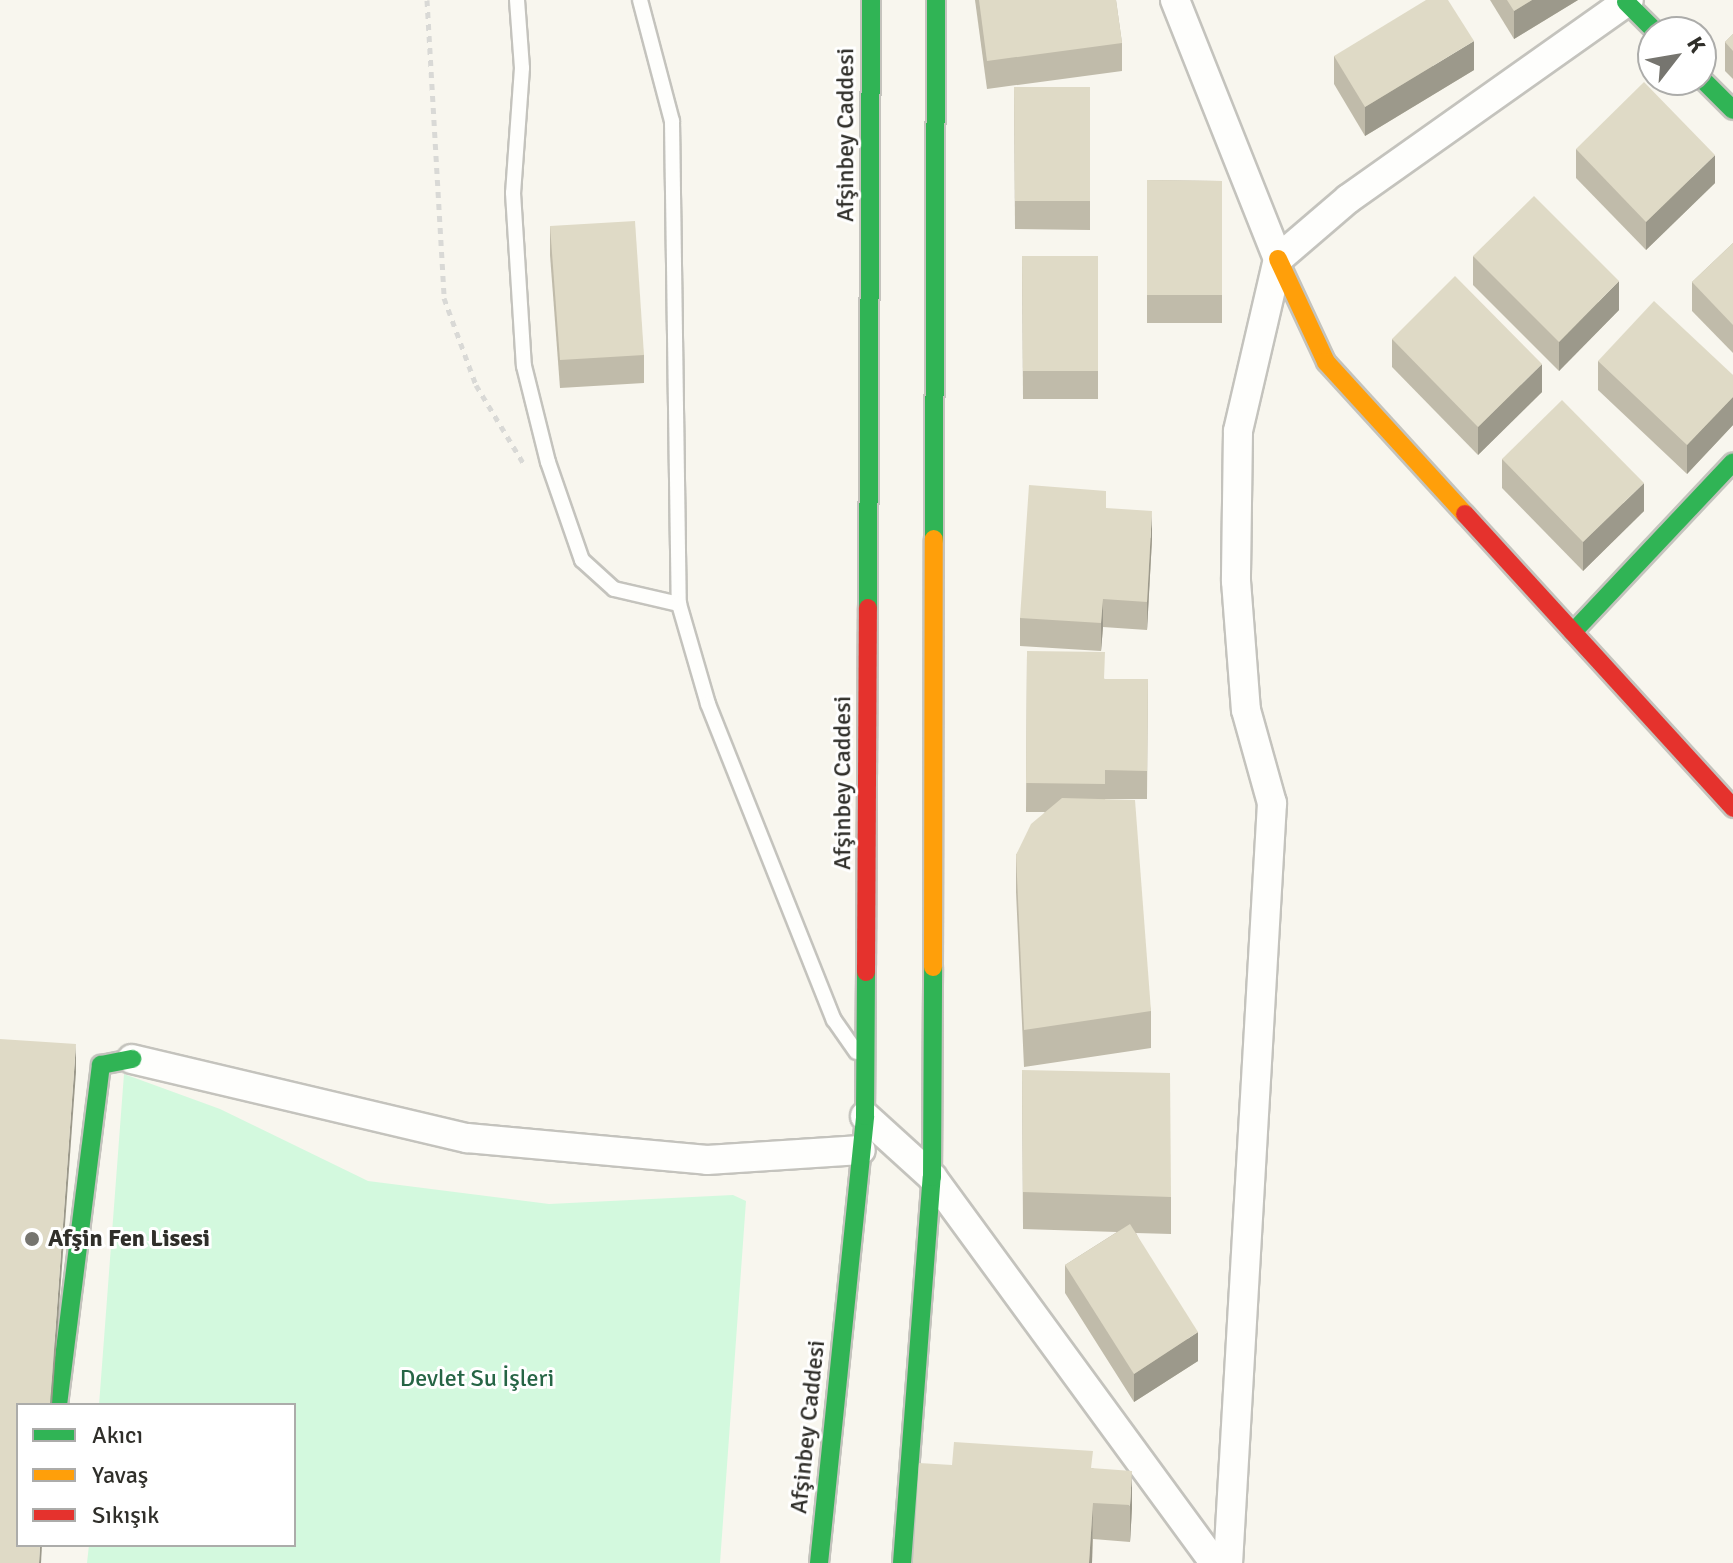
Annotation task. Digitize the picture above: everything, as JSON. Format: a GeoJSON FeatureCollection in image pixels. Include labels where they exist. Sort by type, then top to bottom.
{"type":"FeatureCollection","features":[{"type":"Feature","properties":{"kind":"main road","name":"Afşinbey Caddesi"},"geometry":{"type":"LineString","coordinates":[[819,1563],[865,1116],[871,0]]}},
{"type":"Feature","properties":{"kind":"main road"},"geometry":{"type":"LineString","coordinates":[[1628,1],[1642,16]]}},
{"type":"Feature","properties":{"kind":"main road"},"geometry":{"type":"LineString","coordinates":[[902,1563],[932,1177],[934,3]]}},
{"type":"Feature","properties":{"kind":"main road"},"geometry":{"type":"LineString","coordinates":[[1717,94],[1733,110]]}},
{"type":"Feature","properties":{"kind":"main road"},"geometry":{"type":"LineString","coordinates":[[1278,259],[1326,362],[1733,808]]}},
{"type":"Feature","properties":{"kind":"main road"},"geometry":{"type":"LineString","coordinates":[[1573,632],[1733,462]]}},
{"type":"Feature","properties":{"kind":"main road"},"geometry":{"type":"LineString","coordinates":[[58,1403],[101,1065],[132,1059]]}},
{"type":"Feature","properties":{"kind":"street"},"geometry":{"type":"LineString","coordinates":[[1175,0],[1278,259],[1238,431],[1236,581],[1246,710],[1272,803],[1228,1563]]}},
{"type":"Feature","properties":{"kind":"street"},"geometry":{"type":"LineString","coordinates":[[1278,259],[1348,199],[1628,1]]}},
{"type":"Feature","properties":{"kind":"street"},"geometry":{"type":"LineString","coordinates":[[132,1059],[467,1138],[707,1160],[861,1150]]}},
{"type":"Feature","properties":{"kind":"street"},"geometry":{"type":"LineString","coordinates":[[865,1116],[932,1177],[1215,1563]]}},
{"type":"Feature","properties":{"kind":"lane"},"geometry":{"type":"LineString","coordinates":[[517,0],[522,68],[513,193],[524,366],[559,502],[582,560],[614,589],[679,604]]}},
{"type":"Feature","properties":{"kind":"lane"},"geometry":{"type":"LineString","coordinates":[[640,0],[672,121],[679,604],[708,704],[834,1020],[865,1064]]}},
{"type":"Feature","properties":{"kind":"path"},"geometry":{"type":"LineString","coordinates":[[427,0],[444,298],[510,451],[559,502]]}},
{"type":"Feature","properties":{"kind":"green space","name":"Devlet Su İşleri"},"geometry":{"type":"Polygon","coordinates":[[[124,1074],[220,1109],[368,1181],[549,1204],[733,1195],[746,1201],[720,1563],[87,1563],[89,1547],[296,1547],[296,1403],[99,1403],[124,1074]]]}},
{"type":"Feature","properties":{"kind":"building"},"geometry":{"type":"Polygon","coordinates":[[[979,0],[1116,0],[1122,43],[987,61],[979,0]]]}},
{"type":"Feature","properties":{"kind":"building"},"geometry":{"type":"Polygon","coordinates":[[[1426,0],[1448,0],[1474,41],[1365,107],[1334,56],[1426,0]]]}},
{"type":"Feature","properties":{"kind":"building"},"geometry":{"type":"Polygon","coordinates":[[[1507,0],[1532,0],[1514,11],[1507,0]]]}},
{"type":"Feature","properties":{"kind":"building"},"geometry":{"type":"Polygon","coordinates":[[[1733,34],[1733,51],[1725,42],[1733,34]]]}},
{"type":"Feature","properties":{"kind":"building"},"geometry":{"type":"Polygon","coordinates":[[[1014,87],[1090,87],[1090,201],[1015,201],[1014,87]]]}},
{"type":"Feature","properties":{"kind":"building"},"geometry":{"type":"Polygon","coordinates":[[[1637,89],[1637,96],[1658,96],[1715,155],[1646,222],[1576,149],[1637,89]]]}},
{"type":"Feature","properties":{"kind":"building"},"geometry":{"type":"Polygon","coordinates":[[[1147,180],[1222,181],[1222,295],[1147,295],[1147,180]]]}},
{"type":"Feature","properties":{"kind":"building"},"geometry":{"type":"Polygon","coordinates":[[[1534,196],[1619,281],[1559,342],[1473,256],[1534,196]]]}},
{"type":"Feature","properties":{"kind":"building"},"geometry":{"type":"Polygon","coordinates":[[[635,221],[644,355],[560,360],[550,226],[635,221]]]}},
{"type":"Feature","properties":{"kind":"building"},"geometry":{"type":"Polygon","coordinates":[[[1733,243],[1733,325],[1692,282],[1733,243]]]}},
{"type":"Feature","properties":{"kind":"building"},"geometry":{"type":"Polygon","coordinates":[[[1022,256],[1098,256],[1098,371],[1023,371],[1022,256]]]}},
{"type":"Feature","properties":{"kind":"building"},"geometry":{"type":"Polygon","coordinates":[[[1455,276],[1542,364],[1478,427],[1392,339],[1455,276]]]}},
{"type":"Feature","properties":{"kind":"building"},"geometry":{"type":"Polygon","coordinates":[[[1654,301],[1733,375],[1733,397],[1687,445],[1598,361],[1654,301]]]}},
{"type":"Feature","properties":{"kind":"building"},"geometry":{"type":"Polygon","coordinates":[[[1562,400],[1644,483],[1583,542],[1502,459],[1562,400]]]}},
{"type":"Feature","properties":{"kind":"building"},"geometry":{"type":"Polygon","coordinates":[[[1029,485],[1106,491],[1106,508],[1152,511],[1147,602],[1103,599],[1101,623],[1020,618],[1029,485]]]}},
{"type":"Feature","properties":{"kind":"building"},"geometry":{"type":"Polygon","coordinates":[[[1027,651],[1105,652],[1104,679],[1148,679],[1147,771],[1105,770],[1105,784],[1026,783],[1027,651]]]}},
{"type":"Feature","properties":{"kind":"building"},"geometry":{"type":"Polygon","coordinates":[[[1062,798],[1135,800],[1151,1011],[1024,1030],[1016,855],[1031,824],[1062,798]]]}},
{"type":"Feature","properties":{"kind":"building","name":"Afşin Fen Lisesi"},"geometry":{"type":"Polygon","coordinates":[[[0,1039],[76,1044],[50,1403],[16,1403],[16,1547],[40,1547],[39,1563],[0,1563],[0,1039]]]}},
{"type":"Feature","properties":{"kind":"building"},"geometry":{"type":"Polygon","coordinates":[[[1022,1070],[1170,1073],[1171,1197],[1023,1192],[1022,1070]]]}},
{"type":"Feature","properties":{"kind":"building"},"geometry":{"type":"Polygon","coordinates":[[[1130,1224],[1198,1332],[1134,1374],[1065,1265],[1130,1224]]]}},
{"type":"Feature","properties":{"kind":"building"},"geometry":{"type":"Polygon","coordinates":[[[954,1442],[1093,1451],[1091,1468],[1132,1471],[1130,1505],[1093,1503],[1089,1563],[913,1563],[919,1463],[952,1465],[954,1442]]]}},
{"type":"Feature","properties":{"kind":"traffic: fast"},"geometry":{"type":"LineString","coordinates":[[868,608],[871,0]]}},
{"type":"Feature","properties":{"kind":"traffic: fast"},"geometry":{"type":"LineString","coordinates":[[934,539],[936,0]]}},
{"type":"Feature","properties":{"kind":"traffic: fast"},"geometry":{"type":"LineString","coordinates":[[1626,2],[1640,16]]}},
{"type":"Feature","properties":{"kind":"traffic: fast"},"geometry":{"type":"LineString","coordinates":[[1717,94],[1733,110]]}},
{"type":"Feature","properties":{"kind":"traffic: fast"},"geometry":{"type":"LineString","coordinates":[[1573,632],[1733,462]]}},
{"type":"Feature","properties":{"kind":"traffic: fast"},"geometry":{"type":"LineString","coordinates":[[902,1563],[932,1177],[933,967]]}},
{"type":"Feature","properties":{"kind":"traffic: fast"},"geometry":{"type":"LineString","coordinates":[[819,1563],[865,1116],[866,972]]}},
{"type":"Feature","properties":{"kind":"traffic: fast"},"geometry":{"type":"LineString","coordinates":[[58,1403],[101,1065],[132,1059]]}},
{"type":"Feature","properties":{"kind":"traffic: slow"},"geometry":{"type":"LineString","coordinates":[[1278,259],[1326,362],[1465,514]]}},
{"type":"Feature","properties":{"kind":"traffic: slow"},"geometry":{"type":"LineString","coordinates":[[933,967],[934,539]]}},
{"type":"Feature","properties":{"kind":"traffic: jam"},"geometry":{"type":"LineString","coordinates":[[1465,514],[1733,808]]}},
{"type":"Feature","properties":{"kind":"traffic: jam"},"geometry":{"type":"LineString","coordinates":[[866,972],[868,608]]}},
{"type":"Feature","properties":{"kind":"place","name":"Afşin Fen Lisesi"},"geometry":{"type":"Point","coordinates":[32,1239]}}]}
